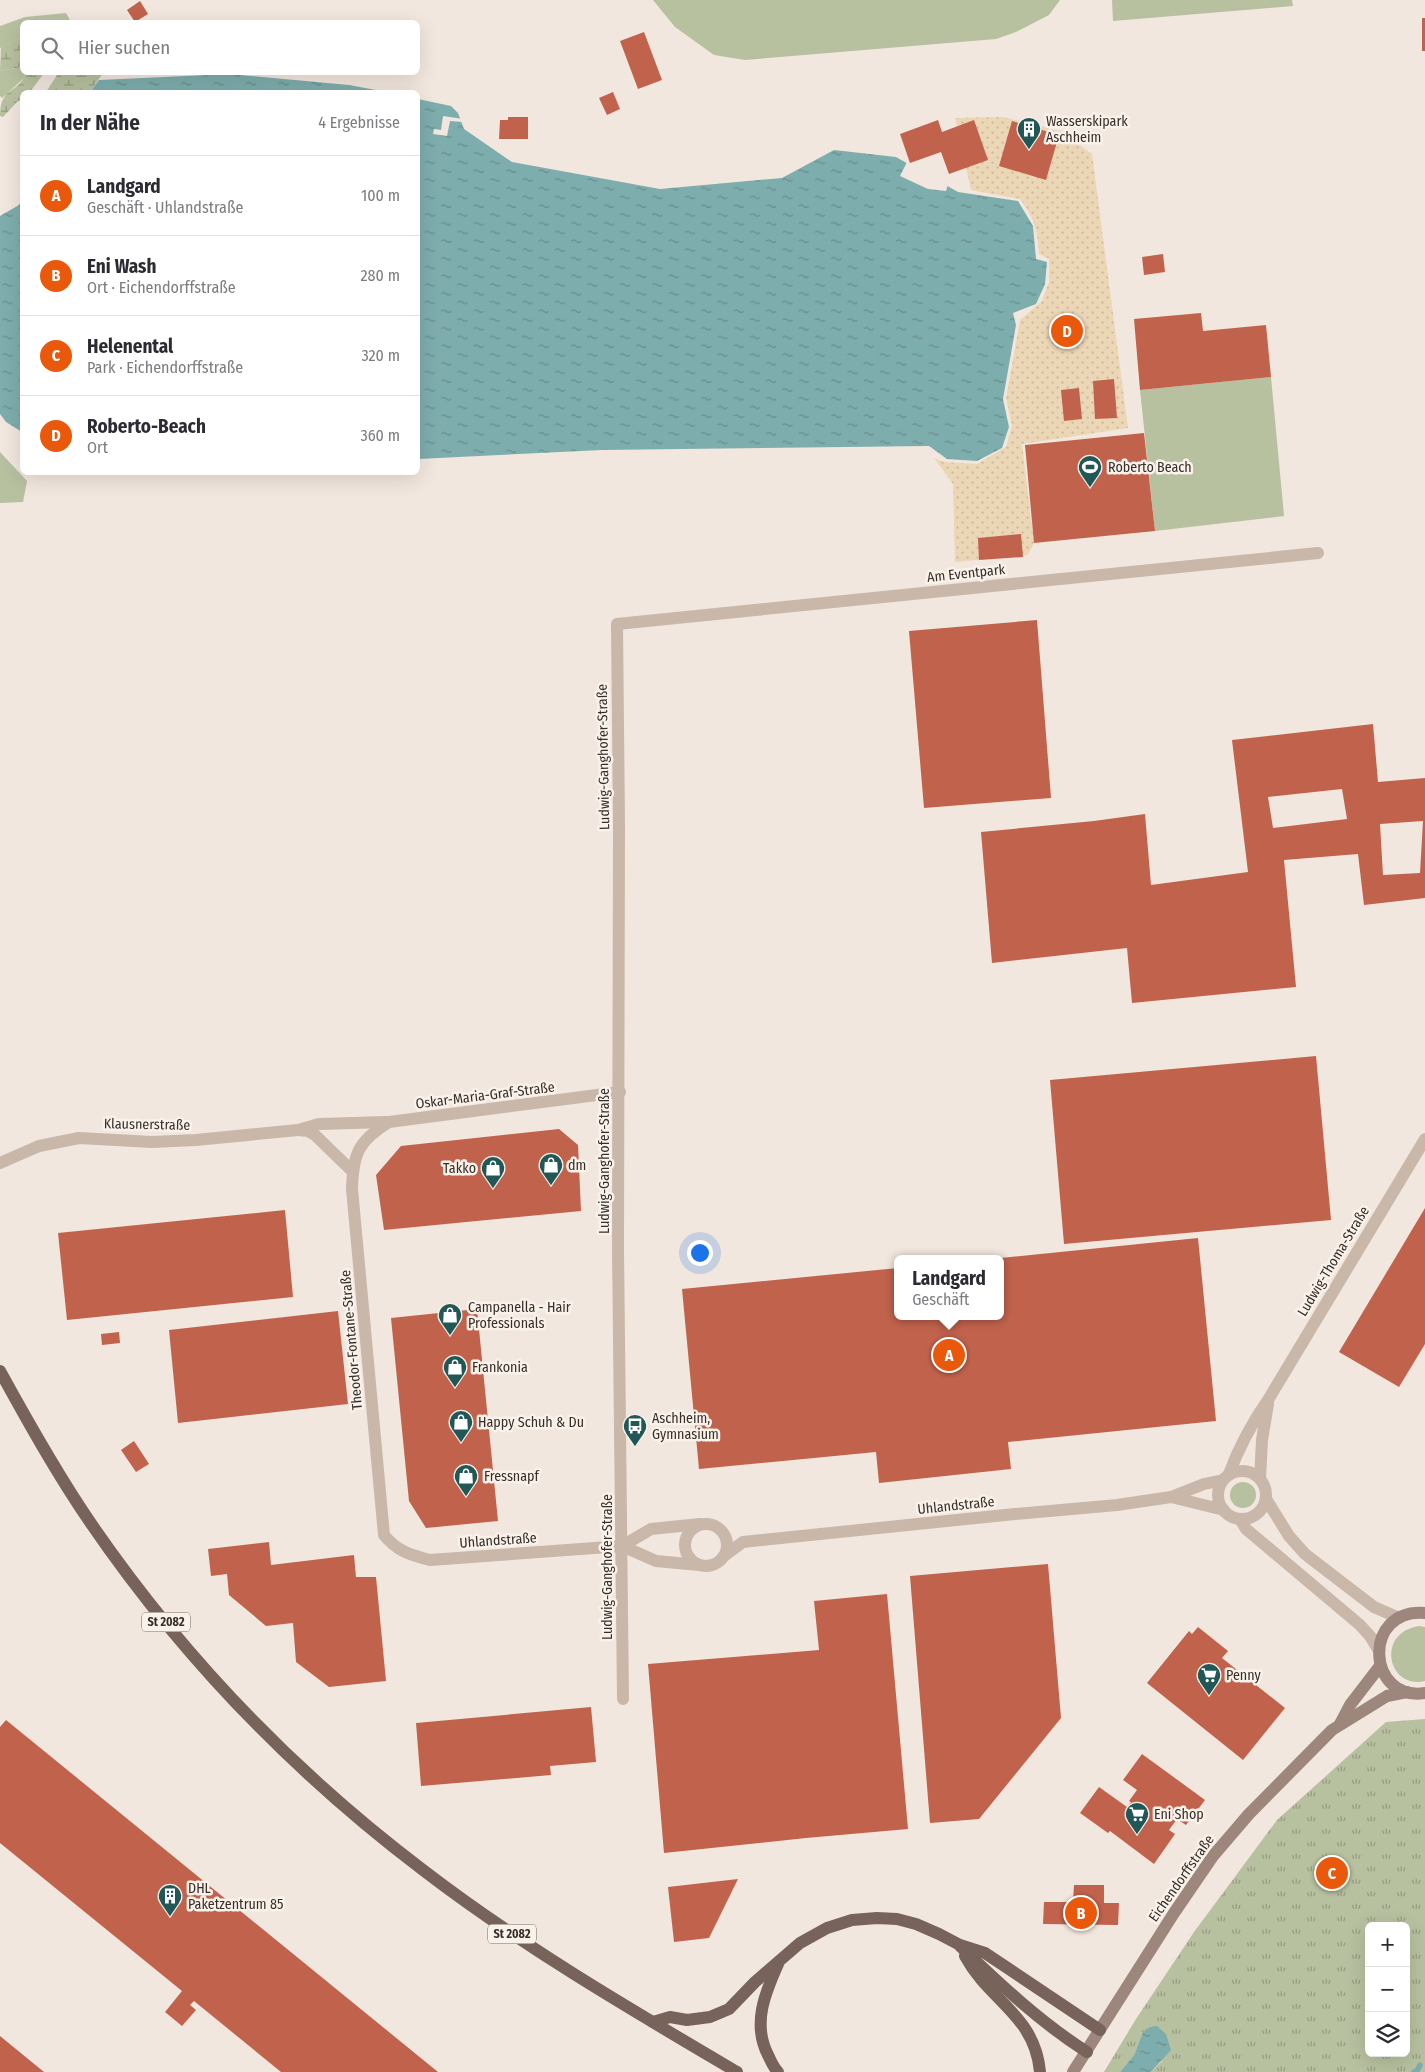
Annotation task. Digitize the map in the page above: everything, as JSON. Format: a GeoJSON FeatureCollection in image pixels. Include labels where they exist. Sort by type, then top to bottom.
{"type":"FeatureCollection","features":[{"type":"Feature","properties":{"kind":"main road","name":"St 2082"},"geometry":{"type":"LineString","coordinates":[[0,1371],[35,1435],[90,1522],[151,1604],[216,1681],[268,1736],[320,1786],[422,1870],[498,1924],[653,2022],[737,2072]]}},
{"type":"Feature","properties":{"kind":"main road"},"geometry":{"type":"LineString","coordinates":[[653,2022],[670,2017],[687,2020],[710,2017],[729,2009],[781,1960],[807,1939],[826,1928],[852,1920],[877,1918],[906,1921],[939,1934],[960,1945],[986,1953],[1100,2030]]}},
{"type":"Feature","properties":{"kind":"main road"},"geometry":{"type":"LineString","coordinates":[[960,1945],[997,1982],[1060,2035],[1087,2052]]}},
{"type":"Feature","properties":{"kind":"main road"},"geometry":{"type":"LineString","coordinates":[[960,1945],[978,1977],[1008,2006],[1028,2032],[1037,2054],[1040,2072]]}},
{"type":"Feature","properties":{"kind":"main road"},"geometry":{"type":"LineString","coordinates":[[778,2072],[765,2049],[760,2030],[761,2008],[767,1989],[781,1960]]}},
{"type":"Feature","properties":{"kind":"street","name":"Am Eventpark"},"geometry":{"type":"LineString","coordinates":[[616,624],[1318,553]]}},
{"type":"Feature","properties":{"kind":"street","name":"Ludwig-Ganghofer-Straße"},"geometry":{"type":"LineString","coordinates":[[616,624],[620,825],[618,1249],[623,1699]]}},
{"type":"Feature","properties":{"kind":"street","name":"Oskar-Maria-Graf-Straße"},"geometry":{"type":"LineString","coordinates":[[362,1144],[371,1133],[389,1122],[620,1092]]}},
{"type":"Feature","properties":{"kind":"street","name":"Klausnerstraße"},"geometry":{"type":"LineString","coordinates":[[0,1163],[39,1146],[80,1138],[152,1142],[196,1140],[298,1130],[319,1124],[389,1122]]}},
{"type":"Feature","properties":{"kind":"street","name":"Klausnerstraße"},"geometry":{"type":"LineString","coordinates":[[298,1130],[308,1131],[315,1135],[352,1171]]}},
{"type":"Feature","properties":{"kind":"street","name":"Ludwig-Thoma-Straße"},"geometry":{"type":"LineString","coordinates":[[1226,1477],[1246,1434],[1425,1139]]}},
{"type":"Feature","properties":{"kind":"street","name":"Theodor-Fontane-Straße"},"geometry":{"type":"LineString","coordinates":[[362,1144],[353,1161],[352,1189],[384,1535]]}},
{"type":"Feature","properties":{"kind":"street","name":"Ludwig-Thoma-Straße"},"geometry":{"type":"LineString","coordinates":[[1260,1478],[1262,1440],[1268,1400]]}},
{"type":"Feature","properties":{"kind":"street","name":"Uhlandstraße"},"geometry":{"type":"LineString","coordinates":[[622,1546],[656,1561],[714,1565],[744,1542],[1006,1514],[1117,1505],[1171,1496],[1246,1471],[1260,1478]]}},
{"type":"Feature","properties":{"kind":"street"},"geometry":{"type":"LineString","coordinates":[[1224,1510],[1218,1495],[1226,1477]]}},
{"type":"Feature","properties":{"kind":"street"},"geometry":{"type":"LineString","coordinates":[[1240,1519],[1257,1514],[1266,1500],[1266,1489],[1260,1478]]}},
{"type":"Feature","properties":{"kind":"street","name":"Uhlandstraße"},"geometry":{"type":"LineString","coordinates":[[1171,1496],[1224,1510],[1232,1517],[1240,1519],[1246,1530],[1360,1625],[1378,1649]]}},
{"type":"Feature","properties":{"kind":"street"},"geometry":{"type":"LineString","coordinates":[[1266,1500],[1289,1536],[1305,1554],[1374,1606],[1399,1618]]}},
{"type":"Feature","properties":{"kind":"street","name":"Uhlandstraße"},"geometry":{"type":"LineString","coordinates":[[384,1535],[400,1550],[410,1555],[430,1560],[622,1546],[651,1529],[700,1524],[710,1524],[744,1542]]}},
{"type":"Feature","properties":{"kind":"street"},"geometry":{"type":"LineString","coordinates":[[700,1524],[691,1530],[685,1540],[691,1560],[700,1565]]}},
{"type":"Feature","properties":{"kind":"street"},"geometry":{"type":"LineString","coordinates":[[719,1528],[727,1541],[724,1556]]}},
{"type":"Feature","properties":{"kind":"street"},"geometry":{"type":"LineString","coordinates":[[1407,1692],[1395,1686],[1386,1678],[1380,1666],[1378,1649],[1382,1636],[1389,1626],[1399,1618],[1421,1613],[1425,1602]]}},
{"type":"Feature","properties":{"kind":"street","name":"Eichendorffstraße"},"geometry":{"type":"LineString","coordinates":[[1340,1724],[1350,1705],[1380,1666]]}},
{"type":"Feature","properties":{"kind":"street","name":"Eichendorffstraße"},"geometry":{"type":"LineString","coordinates":[[1073,2072],[1152,1947],[1213,1856],[1249,1814],[1291,1769],[1340,1724],[1387,1696],[1407,1692],[1425,1693]]}},
{"type":"Feature","properties":{"kind":"green space"},"geometry":{"type":"Polygon","coordinates":[[[653,0],[1060,0],[1049,15],[1016,32],[996,39],[745,60],[714,55],[675,27],[653,0]]]}},
{"type":"Feature","properties":{"kind":"green space"},"geometry":{"type":"Polygon","coordinates":[[[1112,0],[1292,0],[1293,6],[1113,21],[1112,0]]]}},
{"type":"Feature","properties":{"kind":"green space"},"geometry":{"type":"Polygon","coordinates":[[[66,13],[70,20],[20,20],[20,38],[0,48],[0,26],[25,17],[66,13]]]}},
{"type":"Feature","properties":{"kind":"green space"},"geometry":{"type":"Polygon","coordinates":[[[20,38],[20,67],[0,71],[1,47],[20,38]]]}},
{"type":"Feature","properties":{"kind":"green space"},"geometry":{"type":"Polygon","coordinates":[[[20,67],[20,75],[25,75],[2,98],[0,96],[0,71],[20,67]]]}},
{"type":"Feature","properties":{"kind":"green space"},"geometry":{"type":"Polygon","coordinates":[[[25,75],[43,75],[31,90],[20,90],[20,100],[3,117],[0,116],[1,106],[6,94],[23,80],[25,75]]]}},
{"type":"Feature","properties":{"kind":"green space"},"geometry":{"type":"Polygon","coordinates":[[[57,75],[102,75],[91,90],[47,90],[57,75]]]}},
{"type":"Feature","properties":{"kind":"green space"},"geometry":{"type":"Polygon","coordinates":[[[1271,377],[1284,516],[1155,531],[1140,390],[1271,377]]]}},
{"type":"Feature","properties":{"kind":"green space"},"geometry":{"type":"Polygon","coordinates":[[[0,452],[27,481],[23,502],[0,503],[0,452]]]}},
{"type":"Feature","properties":{"kind":"green space"},"geometry":{"type":"Polygon","coordinates":[[[1243,1482],[1252,1486],[1256,1495],[1252,1504],[1243,1508],[1234,1504],[1230,1495],[1234,1486],[1243,1482]]]}},
{"type":"Feature","properties":{"kind":"green space"},"geometry":{"type":"Polygon","coordinates":[[[1419,1626],[1425,1627],[1425,1681],[1412,1682],[1402,1677],[1395,1669],[1392,1660],[1392,1649],[1396,1639],[1405,1631],[1419,1626]]]}},
{"type":"Feature","properties":{"kind":"green space"},"geometry":{"type":"Polygon","coordinates":[[[1425,1719],[1425,2072],[1151,2072],[1162,2061],[1143,2032],[1134,2055],[1120,2072],[1104,2072],[1136,2019],[1194,1932],[1277,1820],[1386,1722],[1425,1719]]]}},
{"type":"Feature","properties":{"kind":"sand"},"geometry":{"type":"Polygon","coordinates":[[[1003,117],[1060,131],[1092,154],[1128,428],[1022,444],[1034,543],[1028,555],[955,562],[953,484],[934,458],[944,462],[977,464],[1006,447],[1012,426],[1006,398],[1020,320],[1042,301],[1049,282],[1049,259],[1039,254],[1038,239],[1034,225],[1029,212],[1020,199],[971,190],[955,118],[1003,117]]]}},
{"type":"Feature","properties":{"kind":"water"},"geometry":{"type":"Polygon","coordinates":[[[241,75],[349,85],[376,90],[92,90],[99,80],[241,75]]]}},
{"type":"Feature","properties":{"kind":"water"},"geometry":{"type":"Polygon","coordinates":[[[420,99],[451,106],[458,113],[464,129],[512,162],[660,189],[782,178],[834,150],[896,157],[958,192],[1018,201],[1033,226],[1036,259],[1047,262],[1045,284],[1036,304],[1013,313],[1016,325],[1003,399],[1009,427],[1002,448],[977,461],[947,459],[929,446],[602,450],[420,459],[420,99]]]}},
{"type":"Feature","properties":{"kind":"water"},"geometry":{"type":"Polygon","coordinates":[[[20,203],[20,431],[6,422],[0,414],[0,216],[20,203]]]}},
{"type":"Feature","properties":{"kind":"water"},"geometry":{"type":"Polygon","coordinates":[[[1157,2026],[1166,2034],[1171,2050],[1151,2072],[1120,2072],[1134,2055],[1143,2032],[1150,2027],[1157,2026]]]}},
{"type":"Feature","properties":{"kind":"pier"},"geometry":{"type":"Polygon","coordinates":[[[443,116],[463,119],[463,122],[450,121],[447,136],[433,134],[434,129],[441,130],[443,116]]]}},
{"type":"Feature","properties":{"kind":"pier"},"geometry":{"type":"Polygon","coordinates":[[[907,162],[948,184],[946,191],[928,189],[900,176],[907,162]]]}},
{"type":"Feature","properties":{"kind":"building"},"geometry":{"type":"Polygon","coordinates":[[[140,1],[148,14],[138,20],[134,20],[127,10],[140,1]]]}},
{"type":"Feature","properties":{"kind":"building"},"geometry":{"type":"Polygon","coordinates":[[[1422,18],[1425,18],[1425,51],[1422,51],[1422,18]]]}},
{"type":"Feature","properties":{"kind":"building"},"geometry":{"type":"Polygon","coordinates":[[[644,32],[662,80],[638,89],[620,41],[644,32]]]}},
{"type":"Feature","properties":{"kind":"building"},"geometry":{"type":"Polygon","coordinates":[[[613,92],[620,109],[607,115],[599,98],[613,92]]]}},
{"type":"Feature","properties":{"kind":"building"},"geometry":{"type":"Polygon","coordinates":[[[508,117],[528,117],[528,139],[499,139],[500,120],[508,120],[508,117]]]}},
{"type":"Feature","properties":{"kind":"building"},"geometry":{"type":"Polygon","coordinates":[[[938,120],[942,132],[974,120],[988,160],[949,174],[941,152],[910,163],[900,134],[938,120]]]}},
{"type":"Feature","properties":{"kind":"building","name":"Wasserskipark Aschheim"},"geometry":{"type":"Polygon","coordinates":[[[1012,121],[1059,135],[1046,180],[999,166],[1012,121]]]}},
{"type":"Feature","properties":{"kind":"building"},"geometry":{"type":"Polygon","coordinates":[[[1163,254],[1165,272],[1144,275],[1142,257],[1163,254]]]}},
{"type":"Feature","properties":{"kind":"building"},"geometry":{"type":"Polygon","coordinates":[[[1201,313],[1203,331],[1266,325],[1271,377],[1140,390],[1134,319],[1201,313]]]}},
{"type":"Feature","properties":{"kind":"building"},"geometry":{"type":"Polygon","coordinates":[[[1114,379],[1117,418],[1095,419],[1093,381],[1114,379]]]}},
{"type":"Feature","properties":{"kind":"building"},"geometry":{"type":"Polygon","coordinates":[[[1079,388],[1082,419],[1064,421],[1061,390],[1079,388]]]}},
{"type":"Feature","properties":{"kind":"building","name":"Roberto Beach"},"geometry":{"type":"Polygon","coordinates":[[[1144,433],[1155,531],[1034,543],[1025,445],[1144,433]]]}},
{"type":"Feature","properties":{"kind":"building"},"geometry":{"type":"Polygon","coordinates":[[[1021,534],[1023,557],[979,560],[978,538],[1021,534]]]}},
{"type":"Feature","properties":{"kind":"building"},"geometry":{"type":"Polygon","coordinates":[[[1037,620],[1051,798],[924,808],[909,631],[1037,620]]]}},
{"type":"Feature","properties":{"kind":"building"},"geometry":{"type":"Polygon","coordinates":[[[1373,724],[1378,782],[1425,778],[1425,898],[1364,905],[1358,854],[1284,860],[1296,987],[1132,1003],[1127,948],[992,963],[981,832],[1145,814],[1151,885],[1248,872],[1232,740],[1373,724]],[[1342,789],[1268,797],[1273,828],[1347,819],[1342,789]],[[1423,821],[1380,824],[1383,875],[1420,873],[1423,821]]]}},
{"type":"Feature","properties":{"kind":"building"},"geometry":{"type":"Polygon","coordinates":[[[1316,1056],[1331,1220],[1064,1244],[1050,1080],[1316,1056]]]}},
{"type":"Feature","properties":{"kind":"building"},"geometry":{"type":"Polygon","coordinates":[[[559,1129],[578,1145],[581,1211],[384,1230],[376,1175],[401,1146],[559,1129]]]}},
{"type":"Feature","properties":{"kind":"building"},"geometry":{"type":"Polygon","coordinates":[[[1425,1208],[1425,1344],[1399,1387],[1339,1352],[1425,1208]]]}},
{"type":"Feature","properties":{"kind":"building"},"geometry":{"type":"Polygon","coordinates":[[[285,1210],[293,1297],[67,1320],[58,1233],[285,1210]]]}},
{"type":"Feature","properties":{"kind":"building"},"geometry":{"type":"Polygon","coordinates":[[[1198,1238],[1216,1421],[1008,1442],[1011,1469],[879,1483],[876,1452],[699,1469],[682,1289],[894,1268],[894,1320],[1004,1320],[1004,1258],[1198,1238]]]}},
{"type":"Feature","properties":{"kind":"building"},"geometry":{"type":"Polygon","coordinates":[[[477,1309],[498,1521],[426,1528],[409,1501],[391,1318],[477,1309]]]}},
{"type":"Feature","properties":{"kind":"building"},"geometry":{"type":"Polygon","coordinates":[[[338,1311],[348,1404],[178,1423],[169,1330],[338,1311]]]}},
{"type":"Feature","properties":{"kind":"building"},"geometry":{"type":"Polygon","coordinates":[[[119,1332],[120,1343],[102,1345],[101,1334],[119,1332]]]}},
{"type":"Feature","properties":{"kind":"building"},"geometry":{"type":"Polygon","coordinates":[[[134,1441],[149,1464],[136,1472],[121,1450],[134,1441]]]}},
{"type":"Feature","properties":{"kind":"building"},"geometry":{"type":"Polygon","coordinates":[[[269,1542],[271,1565],[354,1555],[356,1577],[376,1577],[386,1681],[329,1687],[296,1662],[293,1623],[266,1626],[229,1595],[227,1574],[211,1576],[208,1549],[269,1542]]]}},
{"type":"Feature","properties":{"kind":"building"},"geometry":{"type":"Polygon","coordinates":[[[1048,1564],[1061,1718],[979,1819],[930,1823],[910,1576],[1048,1564]]]}},
{"type":"Feature","properties":{"kind":"building"},"geometry":{"type":"Polygon","coordinates":[[[887,1594],[908,1829],[664,1853],[648,1664],[819,1650],[814,1601],[887,1594]]]}},
{"type":"Feature","properties":{"kind":"building"},"geometry":{"type":"Polygon","coordinates":[[[1198,1627],[1228,1651],[1222,1658],[1285,1708],[1243,1760],[1147,1683],[1189,1631],[1192,1634],[1198,1627]]]}},
{"type":"Feature","properties":{"kind":"building"},"geometry":{"type":"Polygon","coordinates":[[[591,1707],[596,1762],[550,1766],[551,1775],[421,1786],[416,1723],[591,1707]]]}},
{"type":"Feature","properties":{"kind":"building","name":"DHL Paketzentrum 85"},"geometry":{"type":"Polygon","coordinates":[[[6,1720],[438,2072],[281,2072],[194,2001],[190,2005],[196,2010],[182,2026],[165,2012],[182,1991],[0,1843],[0,1727],[6,1720]]]}},
{"type":"Feature","properties":{"kind":"building"},"geometry":{"type":"Polygon","coordinates":[[[1142,1754],[1205,1800],[1186,1825],[1177,1819],[1169,1830],[1175,1834],[1154,1864],[1110,1831],[1108,1833],[1080,1813],[1099,1787],[1127,1807],[1137,1790],[1123,1780],[1142,1754]]]}},
{"type":"Feature","properties":{"kind":"building"},"geometry":{"type":"Polygon","coordinates":[[[738,1879],[709,1938],[674,1942],[668,1887],[738,1879]]]}},
{"type":"Feature","properties":{"kind":"building"},"geometry":{"type":"Polygon","coordinates":[[[1074,1885],[1104,1885],[1104,1903],[1119,1903],[1118,1925],[1043,1924],[1044,1902],[1073,1902],[1074,1885]]]}},
{"type":"Feature","properties":{"kind":"building"},"geometry":{"type":"Polygon","coordinates":[[[0,2036],[44,2072],[0,2072],[0,2036]]]}},
{"type":"Feature","properties":{"kind":"waterway"},"geometry":{"type":"LineString","coordinates":[[1414,2072],[1417,2071],[1420,2065]]}},
{"type":"Feature","properties":{"kind":"place","name":"Wasserskipark Aschheim"},"geometry":{"type":"Point","coordinates":[1029,150]}},
{"type":"Feature","properties":{"kind":"place","name":"Roberto-Beach"},"geometry":{"type":"Point","coordinates":[1067,331]}},
{"type":"Feature","properties":{"kind":"place","name":"Roberto Beach"},"geometry":{"type":"Point","coordinates":[1090,488]}},
{"type":"Feature","properties":{"kind":"place","name":"dm"},"geometry":{"type":"Point","coordinates":[551,1186]}},
{"type":"Feature","properties":{"kind":"place","name":"Takko"},"geometry":{"type":"Point","coordinates":[493,1189]}},
{"type":"Feature","properties":{"kind":"place","name":"Campanella - Hair Professionals"},"geometry":{"type":"Point","coordinates":[450,1336]}},
{"type":"Feature","properties":{"kind":"place","name":"Landgard"},"geometry":{"type":"Point","coordinates":[949,1355]}},
{"type":"Feature","properties":{"kind":"place","name":"Frankonia"},"geometry":{"type":"Point","coordinates":[455,1388]}},
{"type":"Feature","properties":{"kind":"place","name":"Happy Schuh & Du"},"geometry":{"type":"Point","coordinates":[461,1443]}},
{"type":"Feature","properties":{"kind":"place","name":"Aschheim, Gymnasium"},"geometry":{"type":"Point","coordinates":[635,1447]}},
{"type":"Feature","properties":{"kind":"place","name":"Fressnapf"},"geometry":{"type":"Point","coordinates":[466,1497]}},
{"type":"Feature","properties":{"kind":"place","name":"Penny"},"geometry":{"type":"Point","coordinates":[1209,1696]}},
{"type":"Feature","properties":{"kind":"place","name":"Eni Shop"},"geometry":{"type":"Point","coordinates":[1137,1835]}},
{"type":"Feature","properties":{"kind":"place","name":"Helenental"},"geometry":{"type":"Point","coordinates":[1332,1873]}},
{"type":"Feature","properties":{"kind":"place","name":"Eni Wash"},"geometry":{"type":"Point","coordinates":[1081,1913]}},
{"type":"Feature","properties":{"kind":"place","name":"DHL Paketzentrum 85"},"geometry":{"type":"Point","coordinates":[170,1917]}}]}
